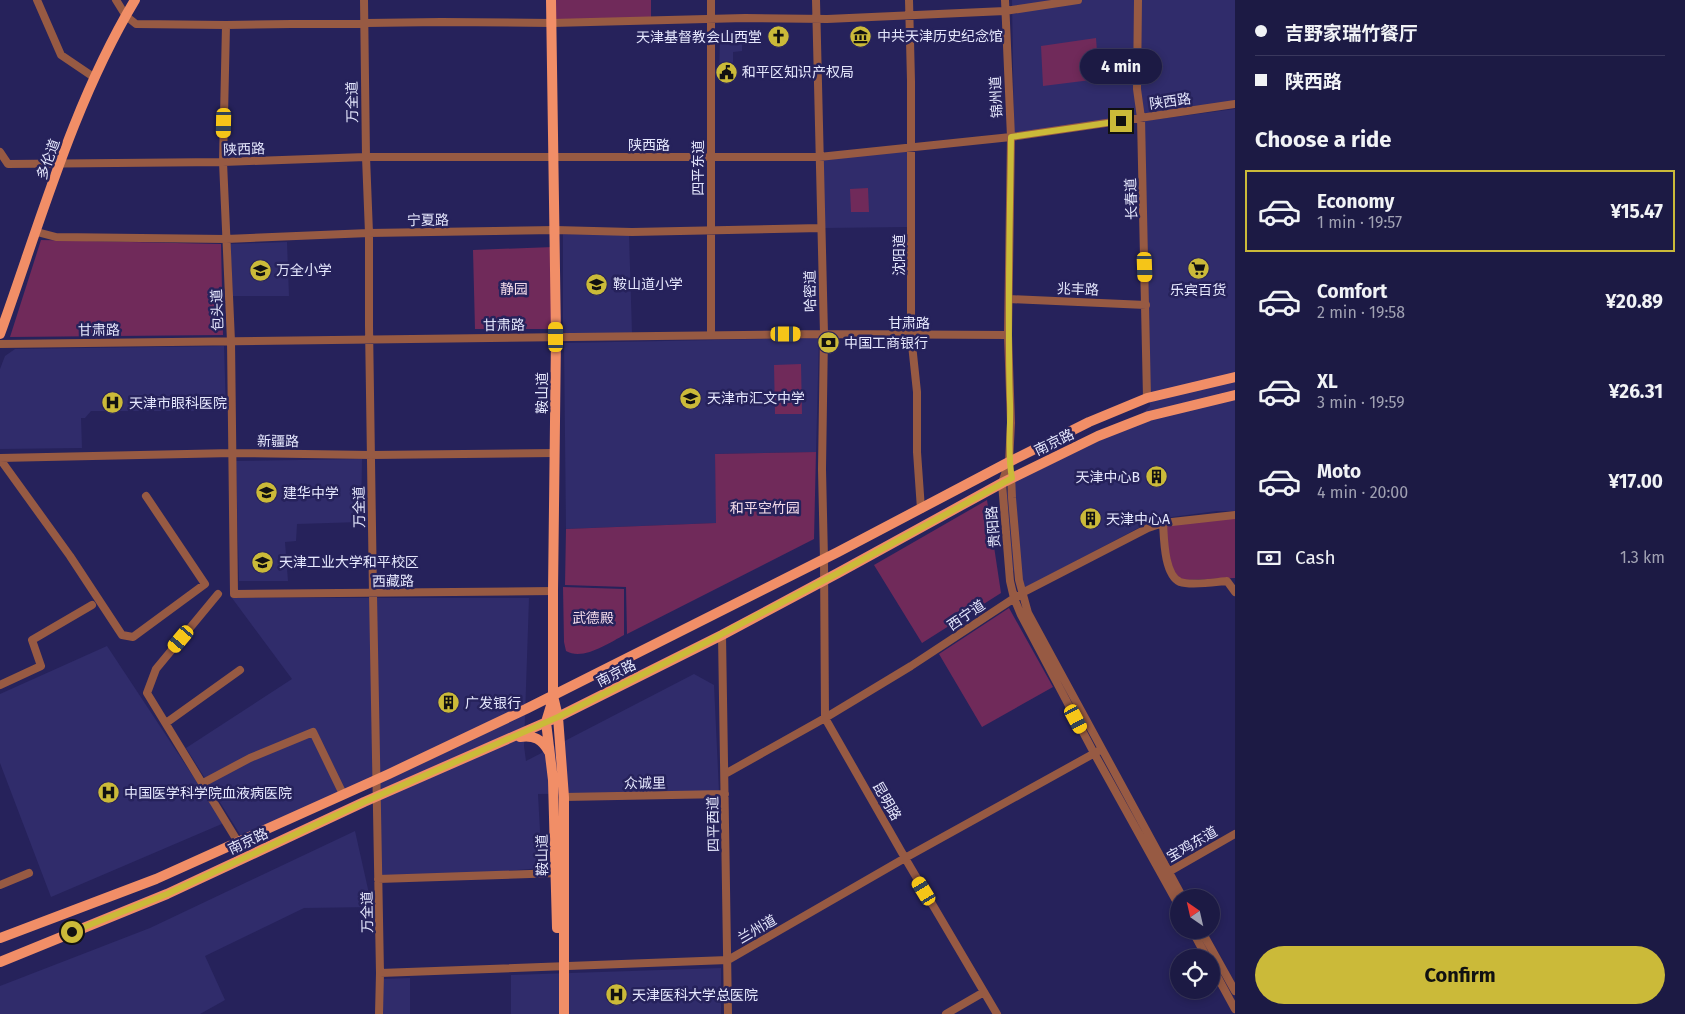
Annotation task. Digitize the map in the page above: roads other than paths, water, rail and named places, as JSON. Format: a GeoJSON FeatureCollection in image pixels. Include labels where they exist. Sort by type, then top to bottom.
{"type":"FeatureCollection","features":[{"type":"Feature","properties":{"kind":"main road","name":"多伦道"},"geometry":{"type":"LineString","coordinates":[[1,330],[61,163],[95,78],[135,0]]}},
{"type":"Feature","properties":{"kind":"main road","name":"鞍山道"},"geometry":{"type":"LineString","coordinates":[[551,0],[556,337],[553,591],[554,718],[551,758],[560,873]]}},
{"type":"Feature","properties":{"kind":"main road","name":"南京路"},"geometry":{"type":"LineString","coordinates":[[0,938],[156,879],[553,696],[824,559],[1009,462],[1124,406],[1147,398],[1235,377]]}},
{"type":"Feature","properties":{"kind":"main road","name":"南京路"},"geometry":{"type":"LineString","coordinates":[[0,962],[167,894],[591,701],[824,581],[1002,483],[1098,436],[1149,416],[1235,395]]}},
{"type":"Feature","properties":{"kind":"main road"},"geometry":{"type":"LineString","coordinates":[[554,718],[564,697],[578,684]]}},
{"type":"Feature","properties":{"kind":"main road"},"geometry":{"type":"LineString","coordinates":[[560,742],[567,720],[591,701]]}},
{"type":"Feature","properties":{"kind":"main road","name":"鞍山道"},"geometry":{"type":"LineString","coordinates":[[554,718],[560,742],[564,797],[560,873],[561,966],[564,1014]]}},
{"type":"Feature","properties":{"kind":"main road"},"geometry":{"type":"LineString","coordinates":[[510,739],[526,736],[536,737],[543,743],[551,758]]}},
{"type":"Feature","properties":{"kind":"main road","name":"鞍山道"},"geometry":{"type":"LineString","coordinates":[[558,1014],[561,966]]}},
{"type":"Feature","properties":{"kind":"street"},"geometry":{"type":"LineString","coordinates":[[37,0],[60,55],[95,78]]}},
{"type":"Feature","properties":{"kind":"street"},"geometry":{"type":"LineString","coordinates":[[116,0],[126,16],[136,24],[226,25],[817,19],[1005,11],[1078,0]]}},
{"type":"Feature","properties":{"kind":"street","name":"万全道"},"geometry":{"type":"LineString","coordinates":[[364,0],[369,233],[372,594],[380,973],[379,1014]]}},
{"type":"Feature","properties":{"kind":"street","name":"四平东道"},"geometry":{"type":"LineString","coordinates":[[711,0],[712,335]]}},
{"type":"Feature","properties":{"kind":"street","name":"哈密道"},"geometry":{"type":"LineString","coordinates":[[816,0],[824,334],[822,468],[824,581]]}},
{"type":"Feature","properties":{"kind":"street","name":"沈阳道"},"geometry":{"type":"LineString","coordinates":[[909,0],[911,335],[917,392],[916,452],[921,509]]}},
{"type":"Feature","properties":{"kind":"street","name":"锦州道"},"geometry":{"type":"LineString","coordinates":[[1005,0],[1011,137],[1008,299],[1011,423],[1009,462]]}},
{"type":"Feature","properties":{"kind":"street","name":"长春道"},"geometry":{"type":"LineString","coordinates":[[1138,0],[1137,89],[1141,118],[1147,398]]}},
{"type":"Feature","properties":{"kind":"street","name":"包头道"},"geometry":{"type":"LineString","coordinates":[[226,25],[223,162],[231,341],[234,594]]}},
{"type":"Feature","properties":{"kind":"street","name":"陕西路"},"geometry":{"type":"LineString","coordinates":[[0,152],[8,164],[223,162],[366,157],[820,157],[1011,137],[1235,104]]}},
{"type":"Feature","properties":{"kind":"street","name":"宁夏路"},"geometry":{"type":"LineString","coordinates":[[37,232],[56,237],[226,239],[369,233],[555,230],[632,232],[821,228]]}},
{"type":"Feature","properties":{"kind":"street","name":"兆丰路"},"geometry":{"type":"LineString","coordinates":[[1008,299],[1146,305]]}},
{"type":"Feature","properties":{"kind":"street","name":"甘肃路"},"geometry":{"type":"LineString","coordinates":[[0,344],[824,334],[1008,335]]}},
{"type":"Feature","properties":{"kind":"street","name":"新疆路"},"geometry":{"type":"LineString","coordinates":[[0,459],[233,453],[371,455],[555,453]]}},
{"type":"Feature","properties":{"kind":"street"},"geometry":{"type":"LineString","coordinates":[[0,459],[70,556],[122,635],[133,637],[205,584],[146,496]]}},
{"type":"Feature","properties":{"kind":"street","name":"贵阳路"},"geometry":{"type":"LineString","coordinates":[[1009,462],[1022,593],[1028,613],[1102,749],[1172,889]]}},
{"type":"Feature","properties":{"kind":"street","name":"贵阳路"},"geometry":{"type":"LineString","coordinates":[[1009,462],[1002,483],[1010,581],[1014,598],[1021,615],[1094,753],[1177,889]]}},
{"type":"Feature","properties":{"kind":"street","name":"西宁道"},"geometry":{"type":"LineString","coordinates":[[725,774],[825,718],[912,666],[1022,593],[1148,528],[1163,523],[1235,515]]}},
{"type":"Feature","properties":{"kind":"street"},"geometry":{"type":"LineString","coordinates":[[1163,523],[1168,566],[1174,578],[1181,582],[1227,581],[1235,592]]}},
{"type":"Feature","properties":{"kind":"street","name":"昆明路"},"geometry":{"type":"LineString","coordinates":[[824,581],[825,718],[997,1014]]}},
{"type":"Feature","properties":{"kind":"street","name":"西藏路"},"geometry":{"type":"LineString","coordinates":[[234,594],[553,591]]}},
{"type":"Feature","properties":{"kind":"street"},"geometry":{"type":"LineString","coordinates":[[218,594],[156,669],[147,693],[238,842]]}},
{"type":"Feature","properties":{"kind":"street"},"geometry":{"type":"LineString","coordinates":[[0,685],[41,666],[32,640],[92,605]]}},
{"type":"Feature","properties":{"kind":"street","name":"四平西道"},"geometry":{"type":"LineString","coordinates":[[722,634],[728,1014]]}},
{"type":"Feature","properties":{"kind":"street"},"geometry":{"type":"LineString","coordinates":[[166,723],[240,670]]}},
{"type":"Feature","properties":{"kind":"street"},"geometry":{"type":"LineString","coordinates":[[203,783],[250,758],[313,732],[343,794]]}},
{"type":"Feature","properties":{"kind":"street","name":"兰州道"},"geometry":{"type":"LineString","coordinates":[[380,973],[728,960],[905,858],[1102,749]]}},
{"type":"Feature","properties":{"kind":"street","name":"众诚里"},"geometry":{"type":"LineString","coordinates":[[564,797],[725,794]]}},
{"type":"Feature","properties":{"kind":"street","name":"宝鸡东道"},"geometry":{"type":"LineString","coordinates":[[1166,874],[1235,834]]}},
{"type":"Feature","properties":{"kind":"street"},"geometry":{"type":"LineString","coordinates":[[0,885],[30,873]]}},
{"type":"Feature","properties":{"kind":"street"},"geometry":{"type":"LineString","coordinates":[[378,879],[560,873]]}},
{"type":"Feature","properties":{"kind":"street"},"geometry":{"type":"LineString","coordinates":[[1206,939],[1235,991]]}},
{"type":"Feature","properties":{"kind":"street"},"geometry":{"type":"LineString","coordinates":[[1220,982],[1235,1009]]}},
{"type":"Feature","properties":{"kind":"street"},"geometry":{"type":"LineString","coordinates":[[946,1014],[984,992]]}},
{"type":"Feature","properties":{"kind":"place","name":"中共天津历史纪念馆"},"geometry":{"type":"Point","coordinates":[861,36]}},
{"type":"Feature","properties":{"kind":"place","name":"天津基督教会山西堂"},"geometry":{"type":"Point","coordinates":[778,37]}},
{"type":"Feature","properties":{"kind":"place","name":"和平区知识产权局"},"geometry":{"type":"Point","coordinates":[726,72]}},
{"type":"Feature","properties":{"kind":"place","name":"乐宾百货"},"geometry":{"type":"Point","coordinates":[1198,268]}},
{"type":"Feature","properties":{"kind":"place","name":"万全小学"},"geometry":{"type":"Point","coordinates":[260,270]}},
{"type":"Feature","properties":{"kind":"place","name":"鞍山道小学"},"geometry":{"type":"Point","coordinates":[597,284]}},
{"type":"Feature","properties":{"kind":"place","name":"中国工商银行"},"geometry":{"type":"Point","coordinates":[828,343]}},
{"type":"Feature","properties":{"kind":"place","name":"天津市汇文中学"},"geometry":{"type":"Point","coordinates":[691,398]}},
{"type":"Feature","properties":{"kind":"place","name":"天津市眼科医院"},"geometry":{"type":"Point","coordinates":[113,403]}},
{"type":"Feature","properties":{"kind":"place","name":"天津中心B"},"geometry":{"type":"Point","coordinates":[1156,477]}},
{"type":"Feature","properties":{"kind":"place","name":"建华中学"},"geometry":{"type":"Point","coordinates":[267,493]}},
{"type":"Feature","properties":{"kind":"place","name":"天津中心A"},"geometry":{"type":"Point","coordinates":[1090,519]}},
{"type":"Feature","properties":{"kind":"place","name":"天津工业大学和平校区"},"geometry":{"type":"Point","coordinates":[263,562]}},
{"type":"Feature","properties":{"kind":"place","name":"广发银行"},"geometry":{"type":"Point","coordinates":[449,703]}},
{"type":"Feature","properties":{"kind":"place","name":"中国医学科学院血液病医院"},"geometry":{"type":"Point","coordinates":[108,793]}},
{"type":"Feature","properties":{"kind":"place","name":"天津医科大学总医院"},"geometry":{"type":"Point","coordinates":[616,995]}},
{"type":"Feature","properties":{"kind":"park label","name":"静园"},"geometry":{"type":"Point","coordinates":[514,289]}},
{"type":"Feature","properties":{"kind":"park label","name":"和平空竹园"},"geometry":{"type":"Point","coordinates":[765,508]}},
{"type":"Feature","properties":{"kind":"park label","name":"武德殿"},"geometry":{"type":"Point","coordinates":[593,618]}}]}
